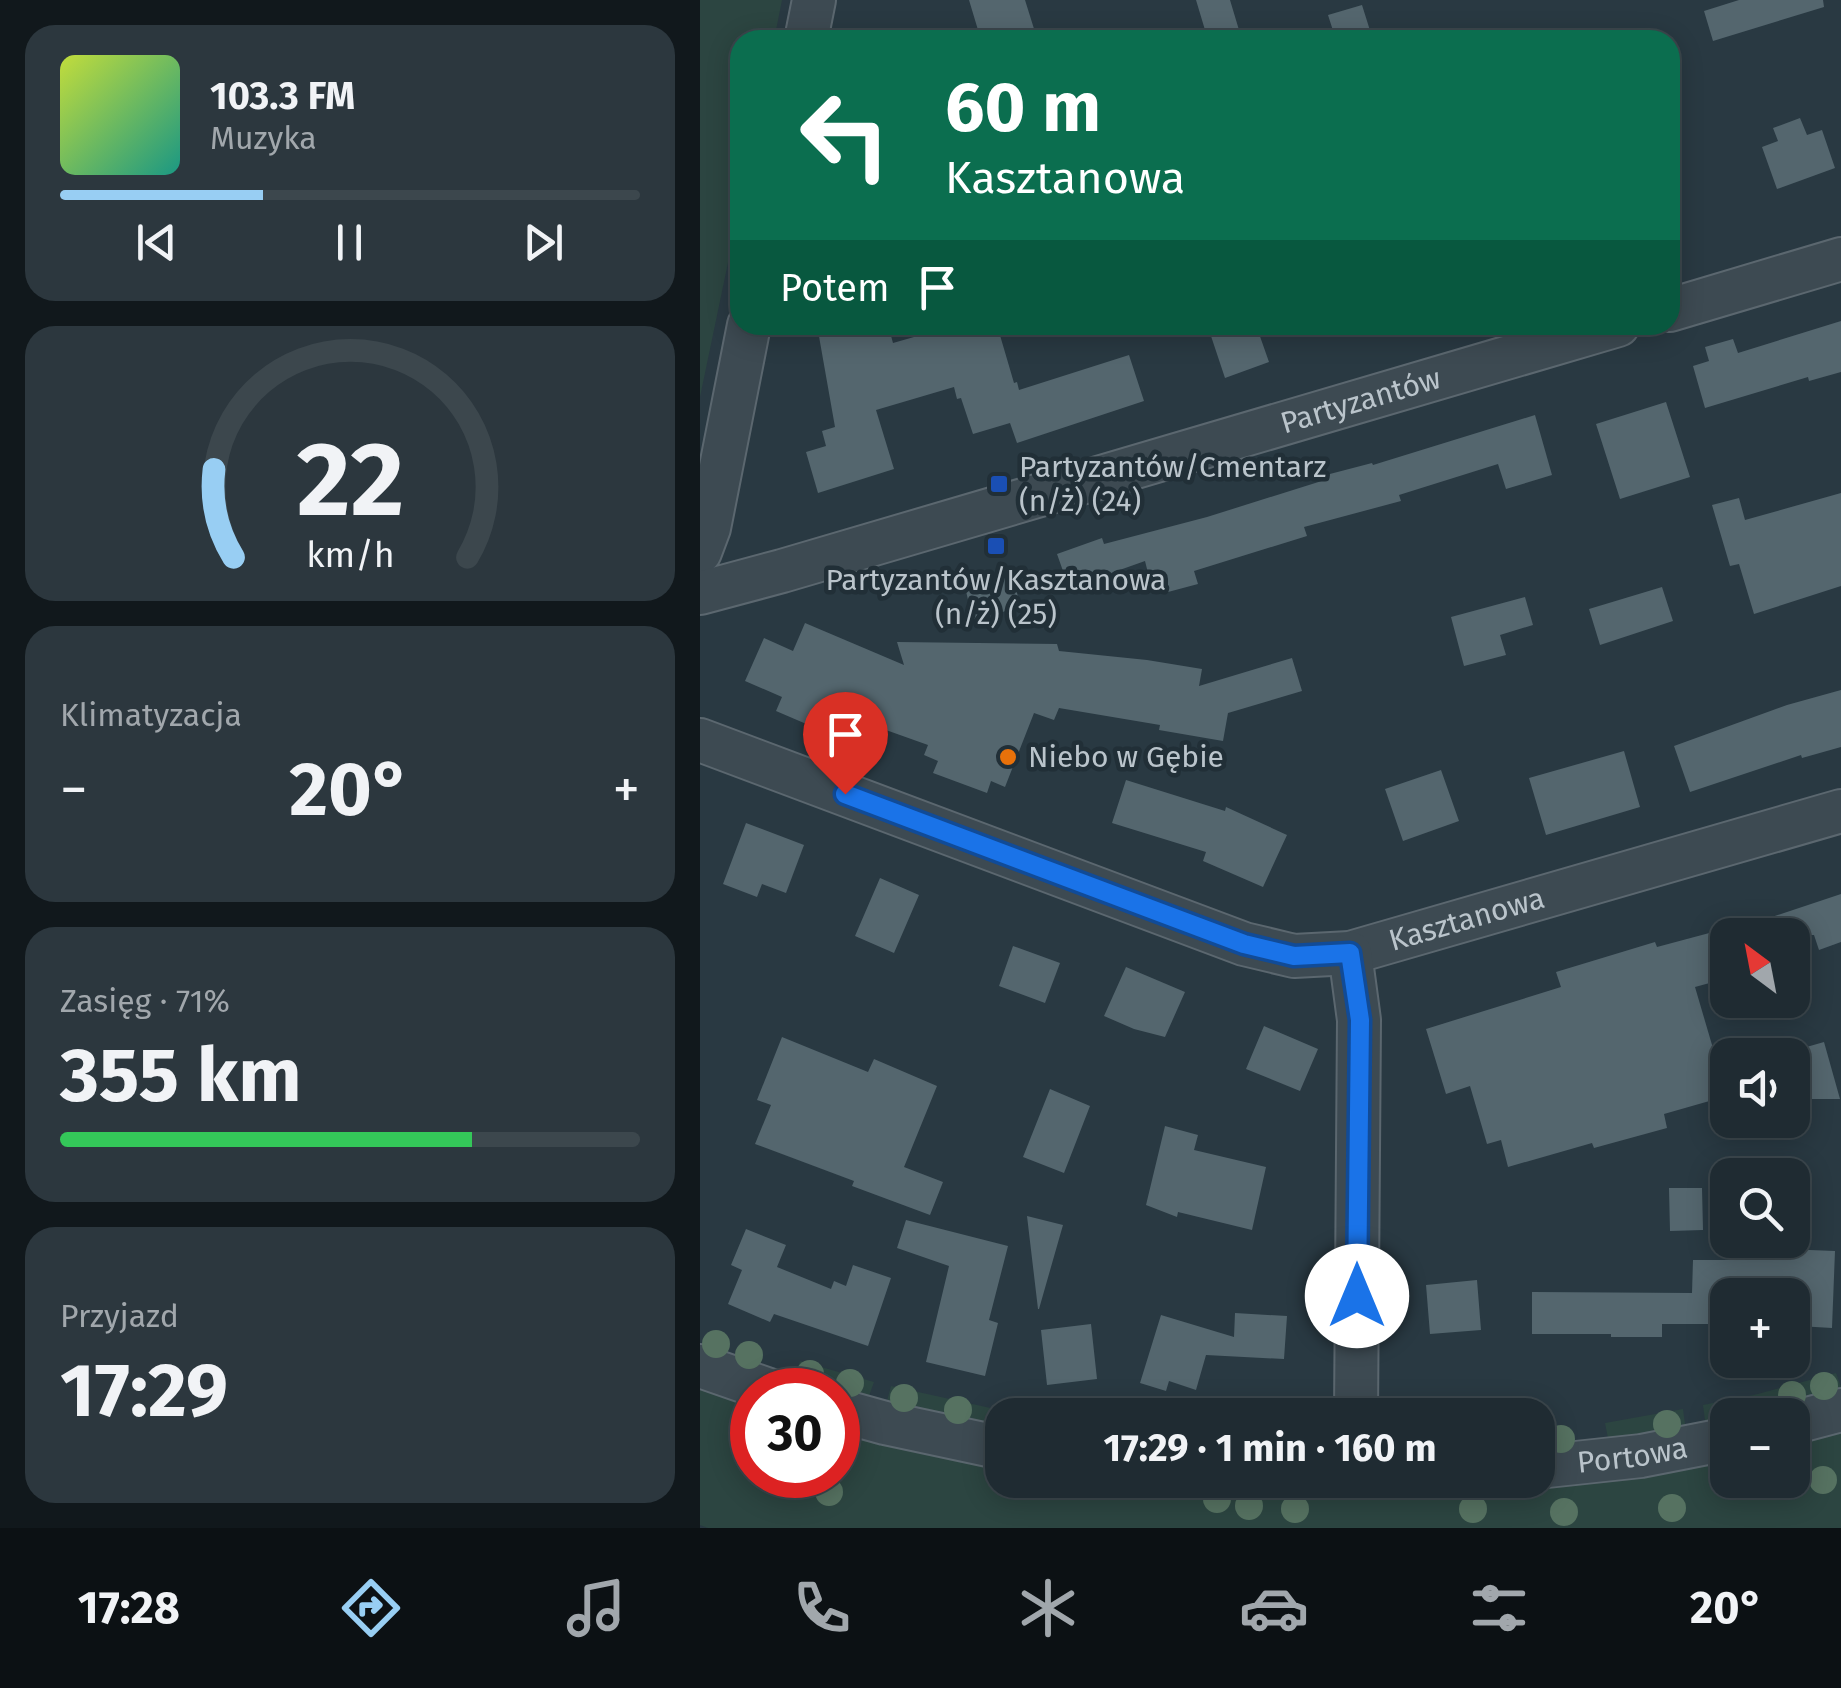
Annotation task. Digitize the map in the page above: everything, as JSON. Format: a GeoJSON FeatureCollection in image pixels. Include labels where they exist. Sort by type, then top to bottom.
{"type":"FeatureCollection","features":[{"type":"Feature","properties":{"kind":"street"},"geometry":{"type":"LineString","coordinates":[[808,30],[814,0]]}},
{"type":"Feature","properties":{"kind":"street"},"geometry":{"type":"LineString","coordinates":[[1680,307],[1841,259]]}},
{"type":"Feature","properties":{"kind":"street"},"geometry":{"type":"LineString","coordinates":[[700,552],[709,528],[748,335]]}},
{"type":"Feature","properties":{"kind":"street","name":"Partyzantów"},"geometry":{"type":"LineString","coordinates":[[700,593],[1584,335]]}},
{"type":"Feature","properties":{"kind":"street","name":"Kasztanowa"},"geometry":{"type":"LineString","coordinates":[[700,740],[1244,944],[1294,956],[1350,953],[1841,811]]}},
{"type":"Feature","properties":{"kind":"street"},"geometry":{"type":"LineString","coordinates":[[1350,953],[1360,1020],[1356,1398]]}},
{"type":"Feature","properties":{"kind":"street"},"geometry":{"type":"LineString","coordinates":[[700,1366],[730,1376]]}},
{"type":"Feature","properties":{"kind":"street"},"geometry":{"type":"LineString","coordinates":[[1810,1418],[1841,1410]]}},
{"type":"Feature","properties":{"kind":"street"},"geometry":{"type":"LineString","coordinates":[[860,1417],[985,1445]]}},
{"type":"Feature","properties":{"kind":"street","name":"Portowa"},"geometry":{"type":"LineString","coordinates":[[1555,1465],[1641,1456],[1710,1443]]}},
{"type":"Feature","properties":{"kind":"green space"},"geometry":{"type":"Polygon","coordinates":[[[700,0],[782,0],[776,30],[730,30],[730,253],[700,397],[700,0]]]}},
{"type":"Feature","properties":{"kind":"green space"},"geometry":{"type":"Polygon","coordinates":[[[800,1361],[825,1368],[798,1368],[800,1361]]]}},
{"type":"Feature","properties":{"kind":"green space"},"geometry":{"type":"Polygon","coordinates":[[[1836,1373],[1841,1387],[1836,1394],[1810,1401],[1810,1398],[1739,1398],[1836,1373]]]}},
{"type":"Feature","properties":{"kind":"green space"},"geometry":{"type":"Polygon","coordinates":[[[860,1378],[874,1382],[869,1396],[862,1400],[860,1378]]]}},
{"type":"Feature","properties":{"kind":"green space"},"geometry":{"type":"Polygon","coordinates":[[[700,1383],[730,1394],[730,1498],[860,1498],[860,1432],[985,1460],[985,1498],[1555,1498],[1555,1482],[1710,1459],[1710,1498],[1810,1498],[1810,1435],[1841,1427],[1841,1528],[700,1525],[700,1383]]]}},
{"type":"Feature","properties":{"kind":"green space"},"geometry":{"type":"Polygon","coordinates":[[[891,1386],[985,1407],[985,1427],[891,1407],[887,1401],[891,1386]]]}},
{"type":"Feature","properties":{"kind":"green space"},"geometry":{"type":"Polygon","coordinates":[[[1710,1404],[1710,1423],[1705,1420],[1703,1405],[1710,1404]]]}},
{"type":"Feature","properties":{"kind":"green space"},"geometry":{"type":"Polygon","coordinates":[[[1683,1409],[1685,1424],[1681,1431],[1613,1442],[1608,1438],[1605,1423],[1683,1409]]]}},
{"type":"Feature","properties":{"kind":"building"},"geometry":{"type":"Polygon","coordinates":[[[969,0],[1025,0],[1034,30],[978,30],[969,0]]]}},
{"type":"Feature","properties":{"kind":"building"},"geometry":{"type":"Polygon","coordinates":[[[1196,0],[1230,0],[1239,30],[1205,30],[1196,0]]]}},
{"type":"Feature","properties":{"kind":"building"},"geometry":{"type":"Polygon","coordinates":[[[1739,0],[1823,0],[1824,7],[1713,41],[1704,11],[1739,0]]]}},
{"type":"Feature","properties":{"kind":"building"},"geometry":{"type":"Polygon","coordinates":[[[1362,5],[1370,30],[1333,30],[1328,15],[1362,5]]]}},
{"type":"Feature","properties":{"kind":"building"},"geometry":{"type":"Polygon","coordinates":[[[1800,118],[1807,135],[1822,130],[1835,168],[1777,189],[1762,147],[1778,141],[1773,128],[1800,118]]]}},
{"type":"Feature","properties":{"kind":"building"},"geometry":{"type":"Polygon","coordinates":[[[1841,321],[1841,372],[1809,381],[1808,377],[1705,408],[1693,366],[1709,361],[1705,347],[1733,339],[1738,353],[1841,321]]]}},
{"type":"Feature","properties":{"kind":"building"},"geometry":{"type":"Polygon","coordinates":[[[819,335],[891,335],[893,343],[921,335],[1000,335],[1019,390],[1129,355],[1144,401],[1017,443],[1010,423],[973,434],[954,387],[876,410],[894,469],[818,493],[806,452],[826,446],[822,431],[835,427],[819,335]]]}},
{"type":"Feature","properties":{"kind":"building"},"geometry":{"type":"Polygon","coordinates":[[[1260,335],[1269,362],[1225,378],[1211,336],[1260,335]]]}},
{"type":"Feature","properties":{"kind":"building"},"geometry":{"type":"Polygon","coordinates":[[[1666,402],[1690,477],[1620,499],[1596,424],[1666,402]]]}},
{"type":"Feature","properties":{"kind":"building"},"geometry":{"type":"Polygon","coordinates":[[[1535,415],[1552,475],[1506,489],[1498,464],[1399,495],[1401,501],[1304,527],[1307,536],[1194,571],[1198,584],[1168,592],[1163,573],[1149,577],[1145,561],[1069,588],[1057,554],[1102,538],[1104,544],[1207,517],[1328,479],[1326,475],[1373,465],[1535,415]]]}},
{"type":"Feature","properties":{"kind":"building"},"geometry":{"type":"Polygon","coordinates":[[[1841,493],[1841,586],[1754,614],[1739,564],[1730,566],[1712,505],[1739,498],[1745,520],[1841,493]]]}},
{"type":"Feature","properties":{"kind":"building"},"geometry":{"type":"Polygon","coordinates":[[[1012,571],[1020,606],[973,622],[964,582],[1012,571]]]}},
{"type":"Feature","properties":{"kind":"building"},"geometry":{"type":"Polygon","coordinates":[[[1662,587],[1673,621],[1600,645],[1589,609],[1662,587]]]}},
{"type":"Feature","properties":{"kind":"building"},"geometry":{"type":"Polygon","coordinates":[[[1525,597],[1533,625],[1500,635],[1506,655],[1464,666],[1451,617],[1525,597]]]}},
{"type":"Feature","properties":{"kind":"building"},"geometry":{"type":"Polygon","coordinates":[[[805,623],[904,665],[897,642],[1057,644],[1059,651],[1202,669],[1199,686],[1292,658],[1302,691],[1228,713],[1223,741],[1159,730],[1160,725],[1059,708],[1054,720],[1034,713],[1005,787],[991,781],[987,793],[933,773],[938,761],[924,755],[928,745],[841,714],[832,735],[776,711],[782,697],[745,681],[764,638],[793,651],[805,623]]]}},
{"type":"Feature","properties":{"kind":"building"},"geometry":{"type":"Polygon","coordinates":[[[1841,690],[1841,747],[1802,758],[1801,755],[1690,792],[1674,746],[1841,690]]]}},
{"type":"Feature","properties":{"kind":"building"},"geometry":{"type":"Polygon","coordinates":[[[1624,751],[1640,807],[1546,835],[1529,778],[1624,751]]]}},
{"type":"Feature","properties":{"kind":"building"},"geometry":{"type":"Polygon","coordinates":[[[1441,770],[1459,821],[1403,841],[1385,789],[1441,770]]]}},
{"type":"Feature","properties":{"kind":"building"},"geometry":{"type":"Polygon","coordinates":[[[1126,780],[1225,811],[1226,807],[1287,835],[1263,887],[1203,861],[1206,852],[1112,823],[1126,780]]]}},
{"type":"Feature","properties":{"kind":"building"},"geometry":{"type":"Polygon","coordinates":[[[746,823],[804,845],[786,893],[762,884],[757,897],[723,884],[746,823]]]}},
{"type":"Feature","properties":{"kind":"building"},"geometry":{"type":"Polygon","coordinates":[[[880,878],[919,895],[894,953],[855,936],[880,878]]]}},
{"type":"Feature","properties":{"kind":"building"},"geometry":{"type":"Polygon","coordinates":[[[1841,894],[1841,942],[1819,950],[1814,935],[1810,935],[1810,918],[1769,918],[1841,894]]]}},
{"type":"Feature","properties":{"kind":"building"},"geometry":{"type":"Polygon","coordinates":[[[1710,933],[1710,983],[1695,987],[1710,1038],[1710,1101],[1664,1114],[1667,1128],[1594,1148],[1592,1143],[1508,1167],[1501,1140],[1487,1144],[1470,1086],[1446,1094],[1426,1029],[1561,987],[1556,972],[1655,942],[1657,947],[1710,933]]]}},
{"type":"Feature","properties":{"kind":"building"},"geometry":{"type":"Polygon","coordinates":[[[1013,946],[1060,963],[1045,1003],[999,986],[1013,946]]]}},
{"type":"Feature","properties":{"kind":"building"},"geometry":{"type":"Polygon","coordinates":[[[1126,967],[1185,992],[1165,1037],[1104,1016],[1126,967]]]}},
{"type":"Feature","properties":{"kind":"building"},"geometry":{"type":"Polygon","coordinates":[[[1264,1026],[1318,1049],[1300,1091],[1246,1069],[1264,1026]]]}},
{"type":"Feature","properties":{"kind":"building"},"geometry":{"type":"Polygon","coordinates":[[[782,1037],[868,1072],[874,1059],[937,1086],[904,1167],[943,1182],[930,1215],[755,1144],[771,1105],[757,1100],[782,1037]]]}},
{"type":"Feature","properties":{"kind":"building"},"geometry":{"type":"Polygon","coordinates":[[[1824,1042],[1840,1099],[1810,1099],[1810,1046],[1824,1042]]]}},
{"type":"Feature","properties":{"kind":"building"},"geometry":{"type":"Polygon","coordinates":[[[1050,1089],[1090,1106],[1064,1173],[1023,1157],[1050,1089]]]}},
{"type":"Feature","properties":{"kind":"building"},"geometry":{"type":"Polygon","coordinates":[[[1165,1126],[1198,1135],[1194,1150],[1266,1167],[1252,1230],[1178,1212],[1177,1217],[1146,1205],[1165,1126]]]}},
{"type":"Feature","properties":{"kind":"building"},"geometry":{"type":"Polygon","coordinates":[[[1669,1188],[1702,1188],[1703,1230],[1670,1231],[1669,1188]]]}},
{"type":"Feature","properties":{"kind":"building"},"geometry":{"type":"Polygon","coordinates":[[[1027,1216],[1063,1225],[1039,1309],[1038,1309],[1027,1216]]]}},
{"type":"Feature","properties":{"kind":"building"},"geometry":{"type":"Polygon","coordinates":[[[906,1220],[1008,1246],[989,1320],[998,1323],[985,1376],[926,1362],[949,1266],[897,1248],[906,1220]]]}},
{"type":"Feature","properties":{"kind":"building"},"geometry":{"type":"Polygon","coordinates":[[[746,1229],[786,1245],[777,1267],[831,1289],[834,1281],[846,1286],[853,1265],[891,1278],[868,1346],[774,1314],[770,1322],[728,1304],[742,1270],[731,1265],[746,1229]]]}},
{"type":"Feature","properties":{"kind":"building"},"geometry":{"type":"Polygon","coordinates":[[[1810,1250],[1835,1251],[1832,1328],[1810,1327],[1810,1278],[1710,1278],[1710,1324],[1662,1324],[1662,1337],[1532,1334],[1532,1292],[1692,1293],[1693,1260],[1810,1258],[1810,1250]]]}},
{"type":"Feature","properties":{"kind":"building"},"geometry":{"type":"Polygon","coordinates":[[[1477,1280],[1481,1330],[1430,1334],[1426,1285],[1477,1280]]]}},
{"type":"Feature","properties":{"kind":"building"},"geometry":{"type":"Polygon","coordinates":[[[1235,1313],[1287,1316],[1284,1359],[1206,1355],[1196,1390],[1169,1381],[1166,1391],[1140,1383],[1161,1315],[1234,1337],[1235,1313]]]}},
{"type":"Feature","properties":{"kind":"building"},"geometry":{"type":"Polygon","coordinates":[[[1091,1324],[1097,1379],[1047,1385],[1041,1330],[1091,1324]]]}},
{"type":"Feature","properties":{"kind":"place","name":"Partyzantów/Cmentarz (n/ż) (24)"},"geometry":{"type":"Point","coordinates":[999,484]}},
{"type":"Feature","properties":{"kind":"place","name":"Partyzantów/Kasztanowa (n/ż) (25)"},"geometry":{"type":"Point","coordinates":[996,546]}},
{"type":"Feature","properties":{"kind":"place","name":"Niebo w Gębie"},"geometry":{"type":"Point","coordinates":[1008,757]}},
{"type":"Feature","properties":{"kind":"route"},"geometry":{"type":"LineString","coordinates":[[845,794],[1244,944],[1294,956],[1350,953],[1360,1020],[1357,1296]]}}]}
